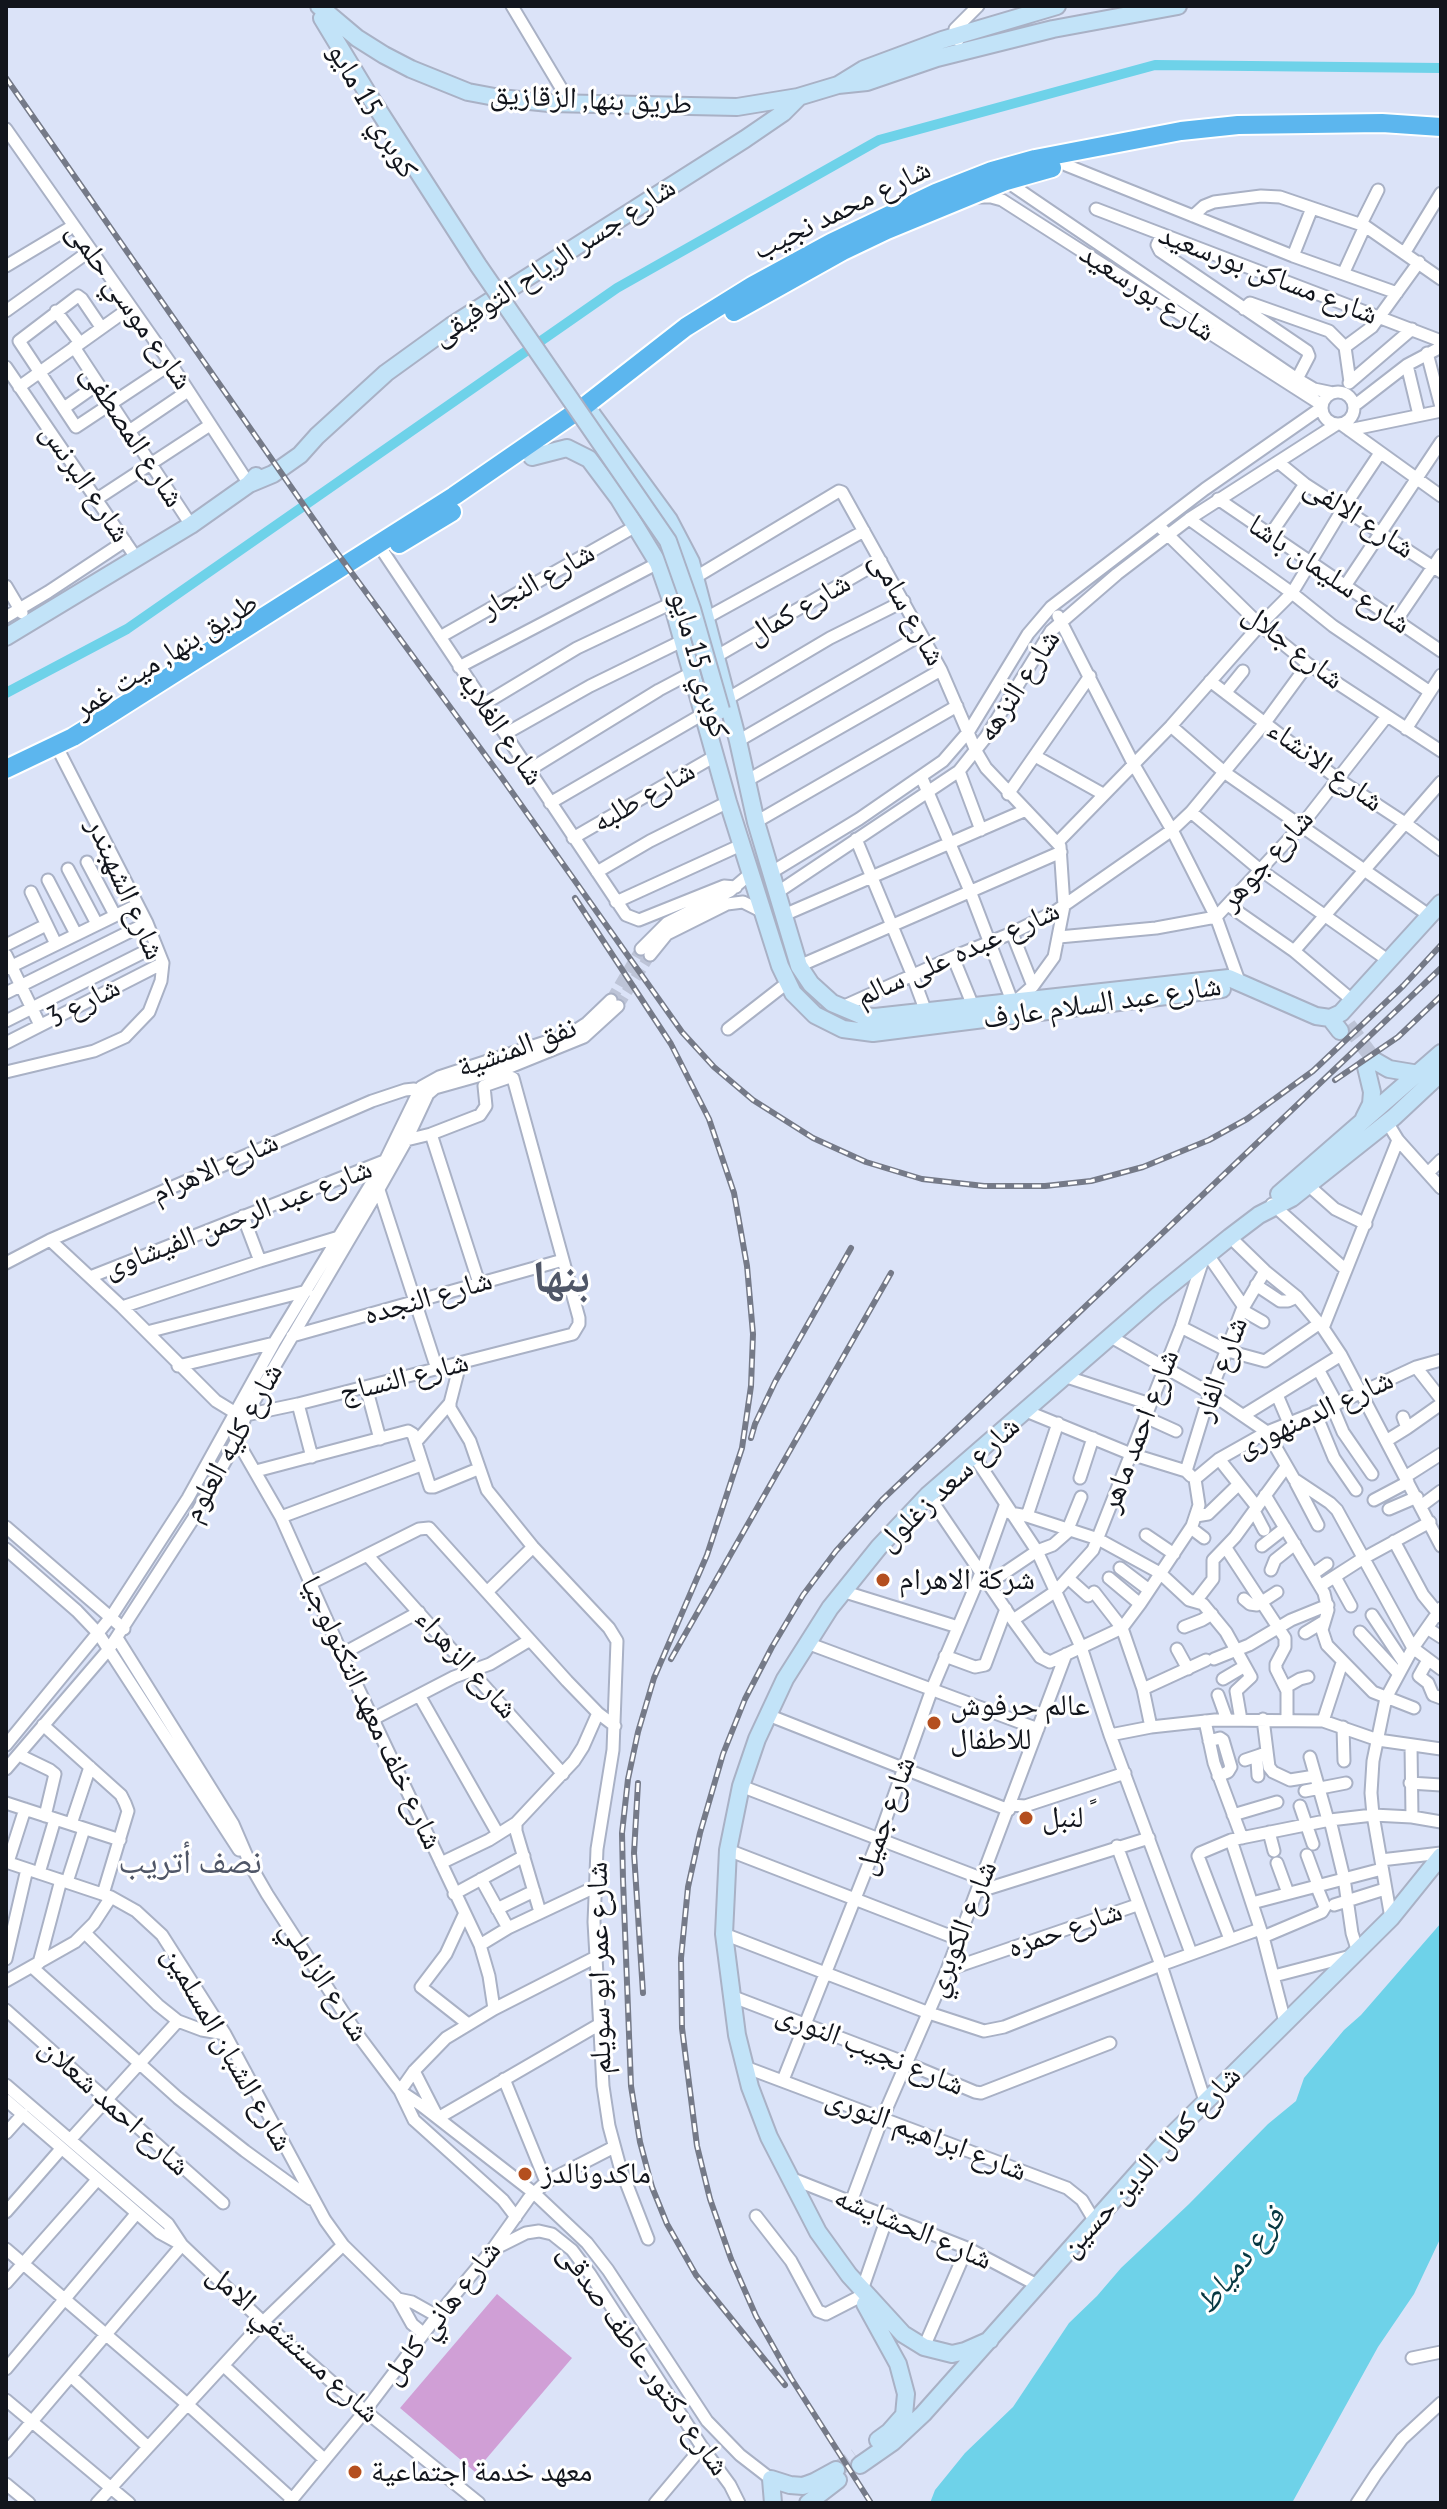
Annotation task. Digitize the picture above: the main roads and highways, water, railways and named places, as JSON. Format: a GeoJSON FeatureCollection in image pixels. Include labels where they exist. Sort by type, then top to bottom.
{"type":"FeatureCollection","features":[{"type":"Feature","properties":{"kind":"highway","name":"شارع محمد نجيب"},"geometry":{"type":"LineString","coordinates":[[350,569],[384,553],[446,509],[686,327],[777,280],[883,217],[992,171],[1035,159],[1200,135],[1238,125],[1382,123],[1441,127]]}},
{"type":"Feature","properties":{"kind":"highway","name":"شارع محمد نجيب"},"geometry":{"type":"LineString","coordinates":[[1200,135],[1441,137]]}},
{"type":"Feature","properties":{"kind":"highway","name":"شارع محمد نجيب"},"geometry":{"type":"LineString","coordinates":[[777,280],[1006,181],[1168,140]]}},
{"type":"Feature","properties":{"kind":"highway","name":"شارع محمد نجيب"},"geometry":{"type":"LineString","coordinates":[[350,569],[532,457],[661,358],[756,291]]}},
{"type":"Feature","properties":{"kind":"highway","name":"طريق بنها, ميت غمر"},"geometry":{"type":"LineString","coordinates":[[6,780],[61,755],[350,569]]}},
{"type":"Feature","properties":{"kind":"highway","name":"طريق بنها, ميت غمر"},"geometry":{"type":"LineString","coordinates":[[6,769],[129,709]]}},
{"type":"Feature","properties":{"kind":"main road","name":"طريق بنها, الزقازيق"},"geometry":{"type":"LineString","coordinates":[[317,6],[326,23]]}},
{"type":"Feature","properties":{"kind":"main road","name":"طريق بنها, الزقازيق"},"geometry":{"type":"LineString","coordinates":[[317,6],[373,49],[411,69],[468,92],[500,98],[570,103],[737,107],[798,97],[838,85],[867,82],[962,52],[1053,29],[1178,6]]}},
{"type":"Feature","properties":{"kind":"main road","name":"طريق بنها, الزقازيق"},"geometry":{"type":"LineString","coordinates":[[838,85],[864,69],[957,35],[1057,6]]}},
{"type":"Feature","properties":{"kind":"main road","name":"كوبري 15 مايو"},"geometry":{"type":"LineString","coordinates":[[326,23],[353,68],[364,96]]}},
{"type":"Feature","properties":{"kind":"main road","name":"كوبري 15 مايو"},"geometry":{"type":"LineString","coordinates":[[326,23],[334,48],[457,250],[658,544],[676,585],[716,709],[735,790],[735,795],[728,802]]}},
{"type":"Feature","properties":{"kind":"main road"},"geometry":{"type":"LineString","coordinates":[[353,68],[360,55],[373,49]]}},
{"type":"Feature","properties":{"kind":"main road","name":"شارع جسر الرياح التوفيقى"},"geometry":{"type":"LineString","coordinates":[[6,637],[191,525],[249,484],[280,470],[386,373],[451,326],[745,139],[783,113],[798,97]]}},
{"type":"Feature","properties":{"kind":"main road"},"geometry":{"type":"LineString","coordinates":[[737,107],[749,124],[745,139]]}},
{"type":"Feature","properties":{"kind":"main road","name":"شارع عبد السلام عارف"},"geometry":{"type":"LineString","coordinates":[[591,413],[669,520],[685,548],[696,577],[717,656],[715,756],[761,911],[790,988],[806,1007],[822,1019],[843,1029],[865,1034],[1017,1003]]}},
{"type":"Feature","properties":{"kind":"main road","name":"شارع عبد السلام عارف"},"geometry":{"type":"LineString","coordinates":[[532,457],[560,448],[579,452],[589,459],[658,563],[691,673],[716,709]]}},
{"type":"Feature","properties":{"kind":"main road","name":"كوبري 15 مايو"},"geometry":{"type":"LineString","coordinates":[[716,709],[729,735],[738,741]]}},
{"type":"Feature","properties":{"kind":"main road","name":"شارع عبد السلام عارف"},"geometry":{"type":"LineString","coordinates":[[738,741],[756,822],[799,966],[811,984],[837,1005],[869,1017],[973,1006],[1230,988],[1239,981],[1316,1016],[1342,1017],[1436,910]]}},
{"type":"Feature","properties":{"kind":"main road"},"geometry":{"type":"LineString","coordinates":[[790,988],[804,994],[811,984]]}},
{"type":"Feature","properties":{"kind":"main road"},"geometry":{"type":"LineString","coordinates":[[822,1019],[822,1009],[837,1005]]}},
{"type":"Feature","properties":{"kind":"main road","name":"شارع سعد زغلول"},"geometry":{"type":"LineString","coordinates":[[858,2460],[904,2415],[904,2379],[861,2293],[818,2232],[769,2137],[745,2067],[731,1996],[724,1934],[728,1850],[741,1786],[757,1739],[785,1679],[842,1591],[928,1495],[1111,1337],[1268,1208],[1441,1053]]}},
{"type":"Feature","properties":{"kind":"main road"},"geometry":{"type":"LineString","coordinates":[[1358,1126],[1371,1104],[1370,1064],[1419,1074]]}},
{"type":"Feature","properties":{"kind":"main road","name":"شارع سعد زغلول"},"geometry":{"type":"LineString","coordinates":[[1268,1208],[1308,1185],[1411,1103],[1441,1073]]}},
{"type":"Feature","properties":{"kind":"main road","name":"شارع كمال الدين حسين"},"geometry":{"type":"LineString","coordinates":[[858,2460],[893,2442],[908,2430],[1094,2220],[1205,2101],[1391,1918],[1441,1854]]}},
{"type":"Feature","properties":{"kind":"main road","name":"شارع سعد زغلول"},"geometry":{"type":"LineString","coordinates":[[861,2293],[903,2334],[924,2347],[952,2354],[990,2340]]}},
{"type":"Feature","properties":{"kind":"main road","name":"شارع دكتور عاطف صدقى"},"geometry":{"type":"LineString","coordinates":[[773,2503],[771,2479],[803,2486],[838,2474],[808,2503]]}},
{"type":"Feature","properties":{"kind":"water","name":"فرع دمياط"},"geometry":{"type":"Polygon","coordinates":[[[1441,1923],[1441,2237],[1414,2294],[1378,2347],[1292,2503],[930,2503],[935,2490],[965,2453],[1013,2407],[1069,2323],[1268,2124],[1296,2101],[1304,2078],[1441,1923]]]}},
{"type":"Feature","properties":{"kind":"waterway"},"geometry":{"type":"LineString","coordinates":[[6,693],[127,629],[617,288],[879,140],[1155,65],[1441,68]]}},
{"type":"Feature","properties":{"kind":"tunnel"},"geometry":{"type":"LineString","coordinates":[[611,1000],[641,949]]}},
{"type":"Feature","properties":{"kind":"tunnel"},"geometry":{"type":"LineString","coordinates":[[618,1006],[650,955]]}},
{"type":"Feature","properties":{"kind":"tunnel"},"geometry":{"type":"LineString","coordinates":[[1348,1025],[1375,1061]]}},
{"type":"Feature","properties":{"kind":"tunnel"},"geometry":{"type":"LineString","coordinates":[[836,2470],[856,2456]]}},
{"type":"Feature","properties":{"kind":"railway"},"geometry":{"type":"LineString","coordinates":[[6,78],[335,550],[682,1032],[714,1067],[753,1100],[813,1138],[866,1162],[922,1179],[984,1186],[1045,1186],[1091,1181],[1143,1167],[1209,1140],[1247,1119],[1313,1071],[1403,986],[1441,945]]}},
{"type":"Feature","properties":{"kind":"railway"},"geometry":{"type":"LineString","coordinates":[[575,898],[671,1044],[709,1119],[734,1193],[747,1266],[753,1334],[751,1386],[742,1448],[707,1555],[654,1678],[638,1732],[628,1779],[622,1833],[623,1880],[631,2086],[640,2142],[652,2187],[667,2224],[696,2275],[785,2385]]}},
{"type":"Feature","properties":{"kind":"railway"},"geometry":{"type":"LineString","coordinates":[[871,2503],[791,2378],[756,2316],[731,2259],[710,2199],[697,2146],[682,2028],[681,1958],[688,1887],[723,1754],[745,1699],[803,1595],[836,1551],[882,1500],[1441,968]]}},
{"type":"Feature","properties":{"kind":"railway"},"geometry":{"type":"LineString","coordinates":[[1335,1080],[1398,1037],[1441,996]]}},
{"type":"Feature","properties":{"kind":"railway"},"geometry":{"type":"LineString","coordinates":[[751,1438],[775,1382],[851,1248]]}},
{"type":"Feature","properties":{"kind":"railway"},"geometry":{"type":"LineString","coordinates":[[671,1659],[891,1273]]}},
{"type":"Feature","properties":{"kind":"railway"},"geometry":{"type":"LineString","coordinates":[[638,1783],[634,1853],[643,1993]]}},
{"type":"Feature","properties":{"kind":"place","name":"شركة الاهرام"},"geometry":{"type":"Point","coordinates":[883,1580]}},
{"type":"Feature","properties":{"kind":"place","name":"عالم حرفوش للاطفال"},"geometry":{"type":"Point","coordinates":[934,1723]}},
{"type":"Feature","properties":{"kind":"place","name":"لنبل ً"},"geometry":{"type":"Point","coordinates":[1026,1818]}},
{"type":"Feature","properties":{"kind":"place","name":"ماكدونالدز"},"geometry":{"type":"Point","coordinates":[525,2174]}},
{"type":"Feature","properties":{"kind":"place","name":"معهد خدمة اجتماعية"},"geometry":{"type":"Point","coordinates":[355,2472]}},
{"type":"Feature","properties":{"kind":"district","name":"بنها"},"geometry":{"type":"Point","coordinates":[561,1279]}},
{"type":"Feature","properties":{"kind":"district","name":"نصف أتريب"},"geometry":{"type":"Point","coordinates":[190,1863]}}]}
